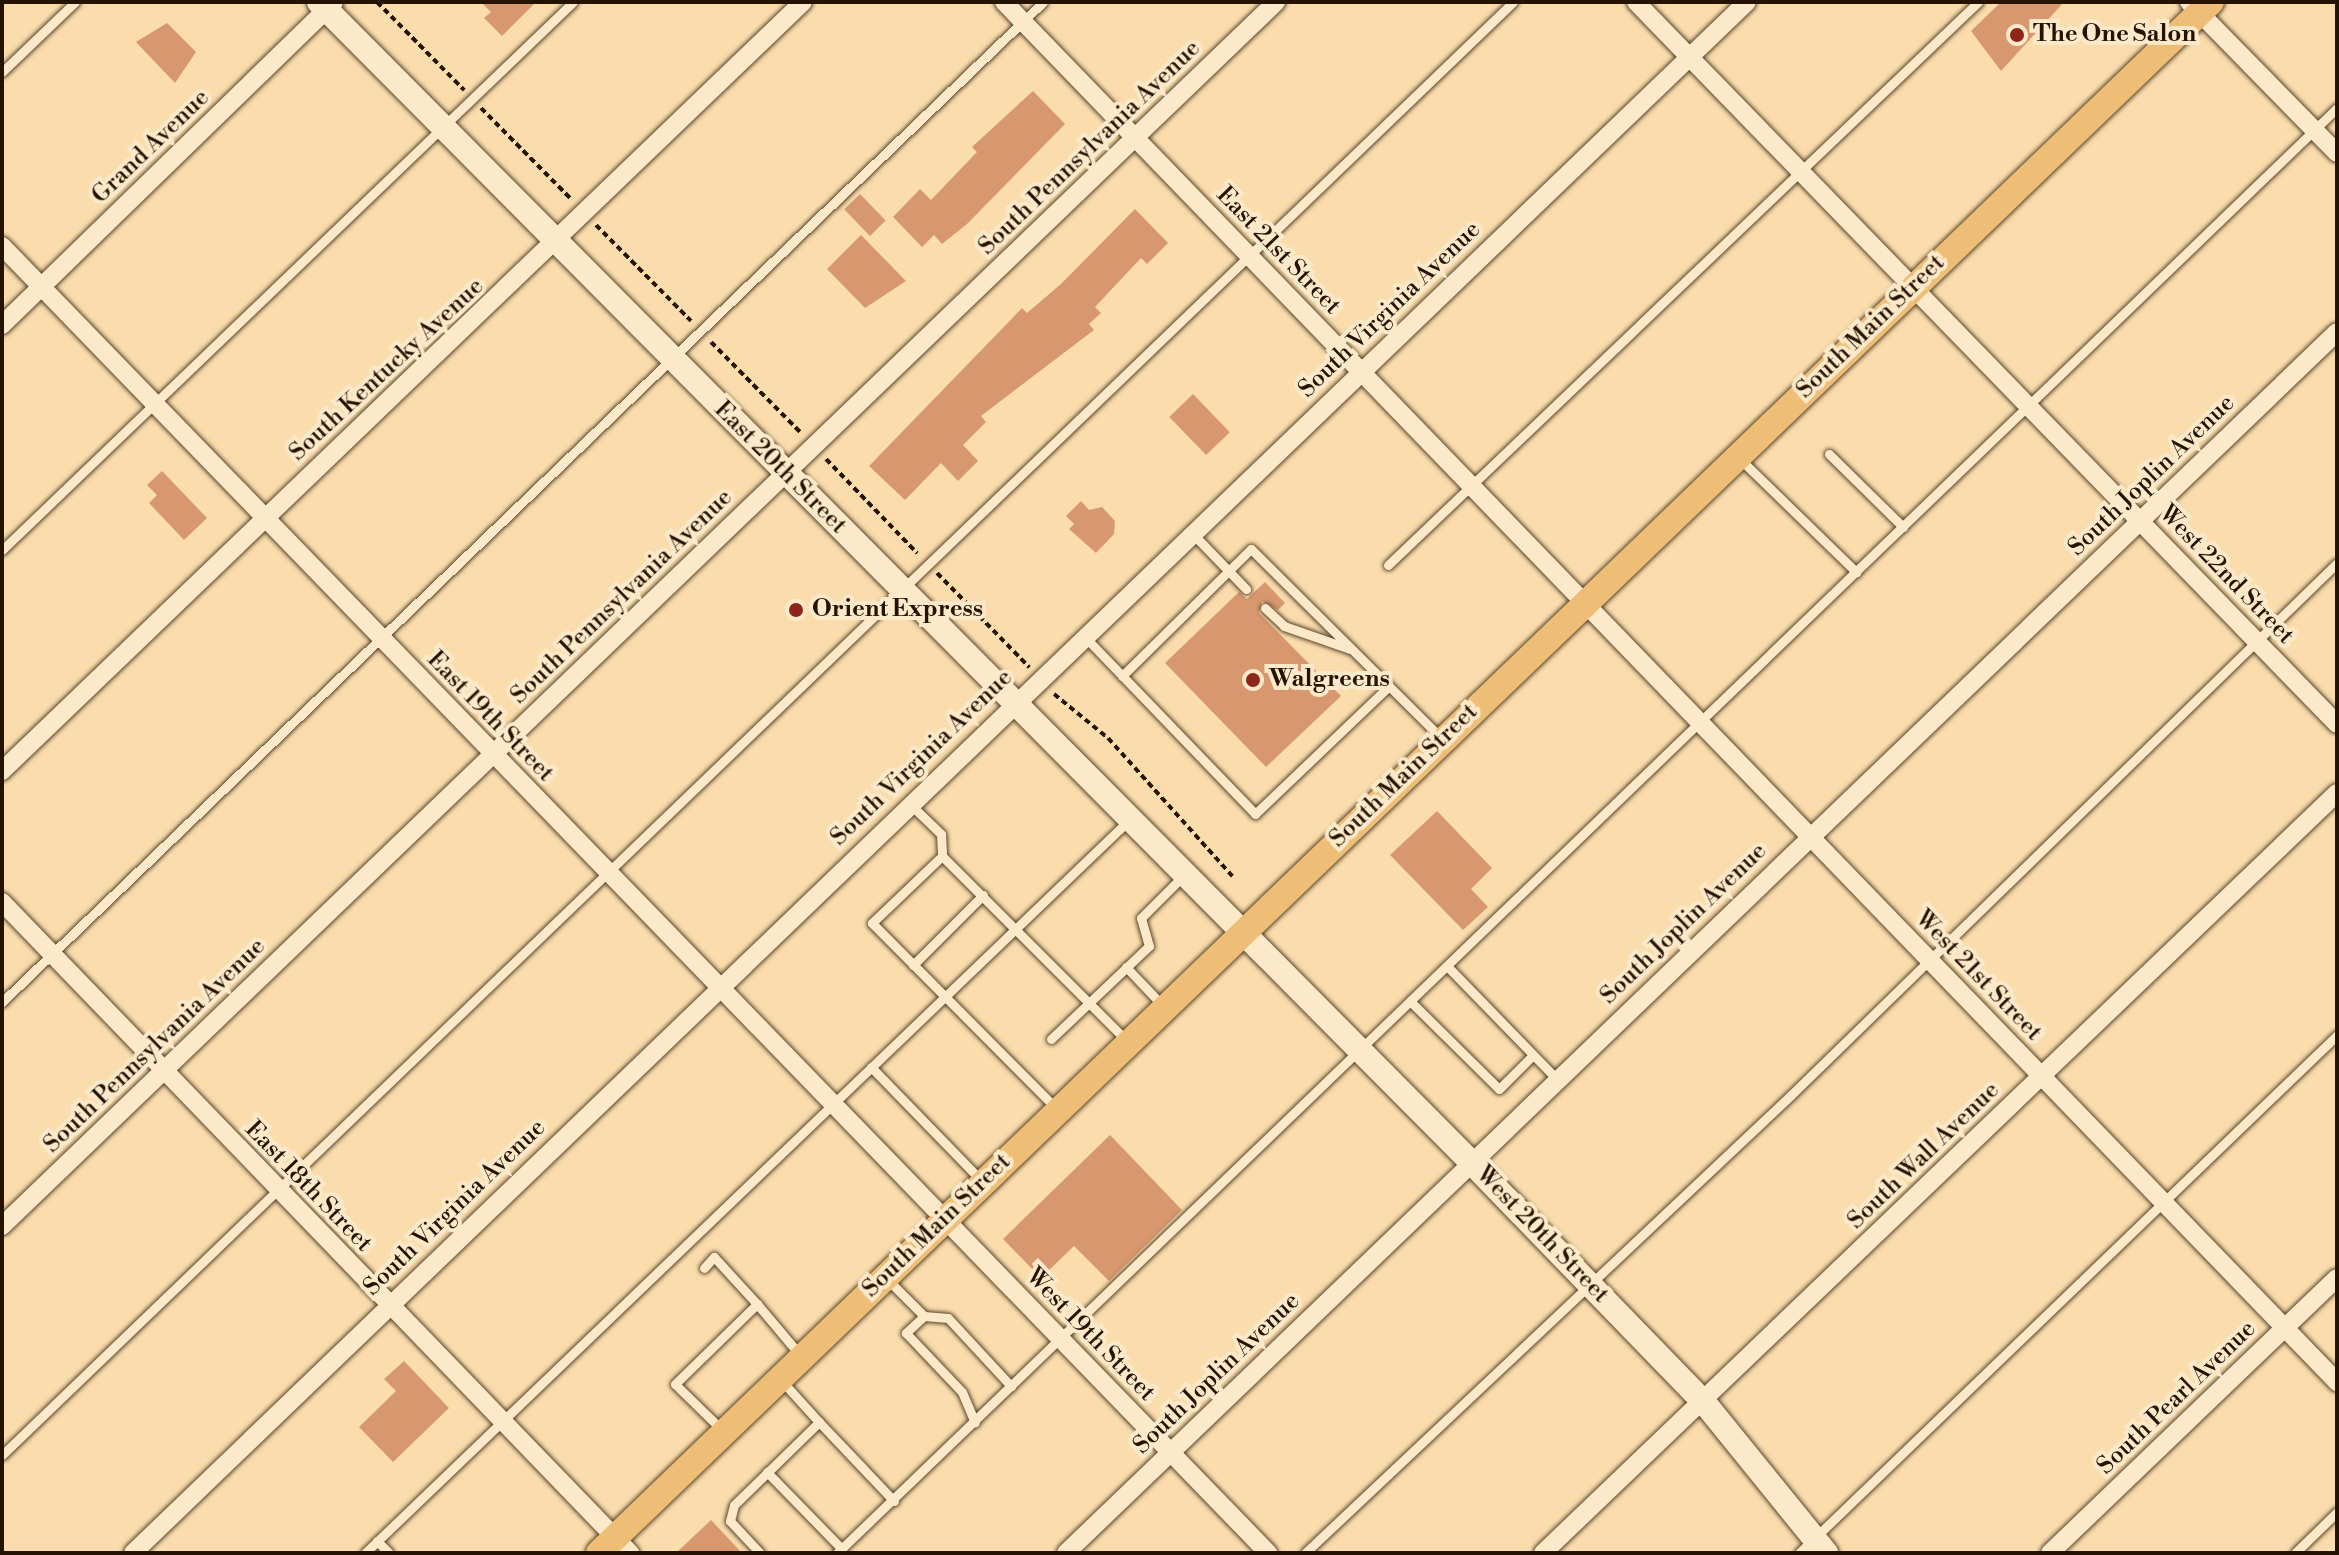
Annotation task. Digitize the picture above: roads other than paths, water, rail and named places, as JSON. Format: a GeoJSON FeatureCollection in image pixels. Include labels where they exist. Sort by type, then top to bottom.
{"type":"FeatureCollection","features":[{"type":"Feature","properties":{"kind":"main road","name":"East 20th Street"},"geometry":{"type":"LineString","coordinates":[[327,4],[442,128],[1241,934]]}},
{"type":"Feature","properties":{"kind":"main road","name":"South Main Street"},"geometry":{"type":"LineString","coordinates":[[615,1548],[800,1355],[945,1220],[1912,288],[2200,6]]}},
{"type":"Feature","properties":{"kind":"main road","name":"West 20th Street"},"geometry":{"type":"LineString","coordinates":[[1241,934],[1471,1162],[1703,1401],[1813,1548]]}},
{"type":"Feature","properties":{"kind":"street","name":"South Kentucky Avenue"},"geometry":{"type":"LineString","coordinates":[[2,771],[557,242],[803,2]]}},
{"type":"Feature","properties":{"kind":"street","name":"East 21st Street"},"geometry":{"type":"LineString","coordinates":[[1004,2],[1583,603]]}},
{"type":"Feature","properties":{"kind":"street","name":"South Pennsylvania Avenue"},"geometry":{"type":"LineString","coordinates":[[2,1226],[1276,2]]}},
{"type":"Feature","properties":{"kind":"street","name":"West 22nd Street"},"geometry":{"type":"LineString","coordinates":[[1636,2],[2337,724]]}},
{"type":"Feature","properties":{"kind":"street","name":"South Virginia Avenue"},"geometry":{"type":"LineString","coordinates":[[133,1553],[718,986],[1747,2]]}},
{"type":"Feature","properties":{"kind":"street","name":"Grand Avenue"},"geometry":{"type":"LineString","coordinates":[[2,325],[327,4]]}},
{"type":"Feature","properties":{"kind":"street"},"geometry":{"type":"LineString","coordinates":[[2200,6],[2337,153]]}},
{"type":"Feature","properties":{"kind":"street","name":"East 19th Street"},"geometry":{"type":"LineString","coordinates":[[2,246],[945,1220]]}},
{"type":"Feature","properties":{"kind":"street","name":"South Joplin Avenue"},"geometry":{"type":"LineString","coordinates":[[1066,1553],[2337,332]]}},
{"type":"Feature","properties":{"kind":"street","name":"West 21st Street"},"geometry":{"type":"LineString","coordinates":[[1583,603],[2337,1382]]}},
{"type":"Feature","properties":{"kind":"street","name":"South Wall Avenue"},"geometry":{"type":"LineString","coordinates":[[1543,1553],[2337,793]]}},
{"type":"Feature","properties":{"kind":"street","name":"East 18th Street"},"geometry":{"type":"LineString","coordinates":[[2,902],[501,1421],[615,1548]]}},
{"type":"Feature","properties":{"kind":"street","name":"West 19th Street"},"geometry":{"type":"LineString","coordinates":[[945,1220],[1268,1553]]}},
{"type":"Feature","properties":{"kind":"street","name":"South Pearl Avenue"},"geometry":{"type":"LineString","coordinates":[[2050,1553],[2337,1278]]}},
{"type":"Feature","properties":{"kind":"lane"},"geometry":{"type":"LineString","coordinates":[[2,72],[75,2]]}},
{"type":"Feature","properties":{"kind":"lane"},"geometry":{"type":"LineString","coordinates":[[2,550],[573,2]]}},
{"type":"Feature","properties":{"kind":"lane"},"geometry":{"type":"LineString","coordinates":[[2,1002],[1043,2]]}},
{"type":"Feature","properties":{"kind":"lane"},"geometry":{"type":"LineString","coordinates":[[2,1455],[1513,2]]}},
{"type":"Feature","properties":{"kind":"lane"},"geometry":{"type":"LineString","coordinates":[[1388,565],[1978,2]]}},
{"type":"Feature","properties":{"kind":"lane"},"geometry":{"type":"LineString","coordinates":[[767,1472],[840,1551],[2337,108]]}},
{"type":"Feature","properties":{"kind":"lane"},"geometry":{"type":"LineString","coordinates":[[1829,454],[1903,527]]}},
{"type":"Feature","properties":{"kind":"lane"},"geometry":{"type":"LineString","coordinates":[[1737,456],[1856,572]]}},
{"type":"Feature","properties":{"kind":"lane"},"geometry":{"type":"LineString","coordinates":[[1192,533],[1246,589]]}},
{"type":"Feature","properties":{"kind":"lane"},"geometry":{"type":"LineString","coordinates":[[1122,676],[1251,549],[1442,739]]}},
{"type":"Feature","properties":{"kind":"lane"},"geometry":{"type":"LineString","coordinates":[[1305,1553],[2337,563]]}},
{"type":"Feature","properties":{"kind":"lane"},"geometry":{"type":"LineString","coordinates":[[1265,608],[1284,626],[1353,650]]}},
{"type":"Feature","properties":{"kind":"lane"},"geometry":{"type":"LineString","coordinates":[[1084,636],[1255,814],[1389,686]]}},
{"type":"Feature","properties":{"kind":"lane"},"geometry":{"type":"LineString","coordinates":[[909,803],[941,834],[942,856],[1129,1042]]}},
{"type":"Feature","properties":{"kind":"lane"},"geometry":{"type":"LineString","coordinates":[[365,1553],[1129,820]]}},
{"type":"Feature","properties":{"kind":"lane"},"geometry":{"type":"LineString","coordinates":[[942,856],[872,923],[1059,1110]]}},
{"type":"Feature","properties":{"kind":"lane"},"geometry":{"type":"LineString","coordinates":[[1051,1039],[1149,946],[1141,918],[1183,876]]}},
{"type":"Feature","properties":{"kind":"lane"},"geometry":{"type":"LineString","coordinates":[[913,965],[983,895]]}},
{"type":"Feature","properties":{"kind":"lane"},"geometry":{"type":"LineString","coordinates":[[1447,966],[1557,1079]]}},
{"type":"Feature","properties":{"kind":"lane"},"geometry":{"type":"LineString","coordinates":[[1126,967],[1165,1007]]}},
{"type":"Feature","properties":{"kind":"lane"},"geometry":{"type":"LineString","coordinates":[[1410,1001],[1499,1089],[1533,1055]]}},
{"type":"Feature","properties":{"kind":"lane"},"geometry":{"type":"LineString","coordinates":[[1813,1548],[2162,1201],[2337,1035]]}},
{"type":"Feature","properties":{"kind":"lane"},"geometry":{"type":"LineString","coordinates":[[871,1067],[983,1183]]}},
{"type":"Feature","properties":{"kind":"lane"},"geometry":{"type":"LineString","coordinates":[[704,1268],[714,1257],[800,1355]]}},
{"type":"Feature","properties":{"kind":"lane"},"geometry":{"type":"LineString","coordinates":[[884,1277],[924,1316],[948,1318],[1011,1386]]}},
{"type":"Feature","properties":{"kind":"lane"},"geometry":{"type":"LineString","coordinates":[[724,1433],[675,1384],[757,1304]]}},
{"type":"Feature","properties":{"kind":"lane"},"geometry":{"type":"LineString","coordinates":[[924,1316],[906,1333],[962,1392],[975,1422]]}},
{"type":"Feature","properties":{"kind":"lane"},"geometry":{"type":"LineString","coordinates":[[778,1377],[894,1501]]}},
{"type":"Feature","properties":{"kind":"lane"},"geometry":{"type":"LineString","coordinates":[[760,1553],[730,1521],[734,1505],[819,1422]]}},
{"type":"Feature","properties":{"kind":"lane"},"geometry":{"type":"LineString","coordinates":[[2295,1553],[2337,1512]]}},
{"type":"Feature","properties":{"kind":"lane"},"geometry":{"type":"LineString","coordinates":[[377,1541],[389,1553]]}},
{"type":"Feature","properties":{"kind":"place","name":"The One Salon"},"geometry":{"type":"Point","coordinates":[2017,35]}},
{"type":"Feature","properties":{"kind":"place","name":"Orient Express"},"geometry":{"type":"Point","coordinates":[796,610]}},
{"type":"Feature","properties":{"kind":"place","name":"Walgreens"},"geometry":{"type":"Point","coordinates":[1253,680]}}]}
